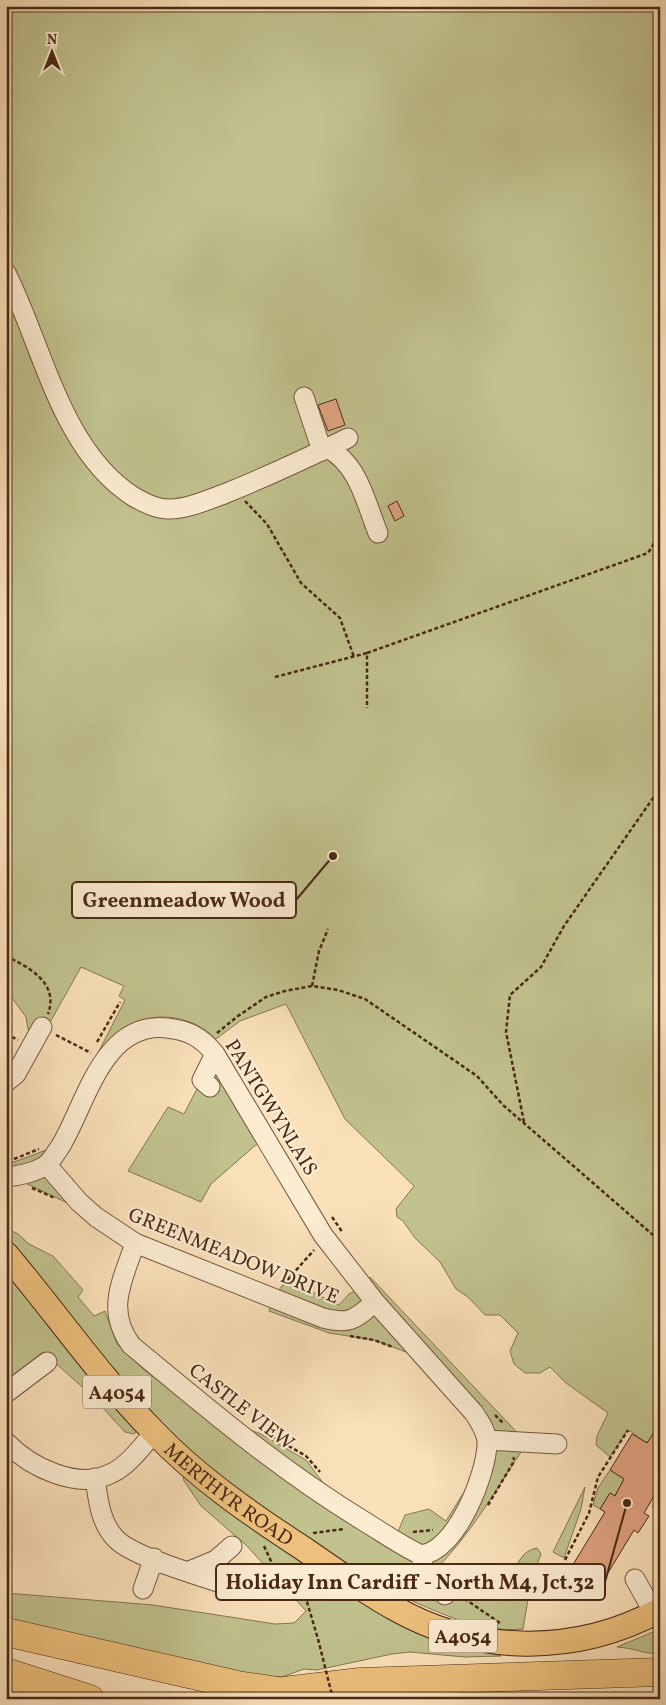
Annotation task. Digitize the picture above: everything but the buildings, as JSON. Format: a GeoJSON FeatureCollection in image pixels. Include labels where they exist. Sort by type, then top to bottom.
{"type":"FeatureCollection","features":[{"type":"Feature","properties":{"kind":"highway"},"geometry":{"type":"LineString","coordinates":[[6,1632],[237,1685],[284,1691]]}},
{"type":"Feature","properties":{"kind":"highway"},"geometry":{"type":"LineString","coordinates":[[6,1672],[90,1699]]}},
{"type":"Feature","properties":{"kind":"highway"},"geometry":{"type":"LineString","coordinates":[[257,1699],[284,1691],[318,1686],[390,1681],[660,1672]]}},
{"type":"Feature","properties":{"kind":"highway"},"geometry":{"type":"LineString","coordinates":[[6,1698],[10,1699]]}},
{"type":"Feature","properties":{"kind":"main road","name":"MERTHYR ROAD"},"geometry":{"type":"LineString","coordinates":[[6,1254],[39,1293],[79,1347],[154,1433],[207,1480],[286,1537],[396,1610],[454,1634],[521,1645],[573,1641],[623,1628],[657,1612]]}},
{"type":"Feature","properties":{"kind":"street"},"geometry":{"type":"LineString","coordinates":[[6,273],[66,412],[96,464],[117,486],[145,504],[168,509],[198,504],[234,490],[348,438]]}},
{"type":"Feature","properties":{"kind":"street"},"geometry":{"type":"LineString","coordinates":[[304,397],[324,450]]}},
{"type":"Feature","properties":{"kind":"street"},"geometry":{"type":"LineString","coordinates":[[324,450],[340,455],[352,470],[378,533]]}},
{"type":"Feature","properties":{"kind":"street","name":"PANTGWYNLAIS"},"geometry":{"type":"LineString","coordinates":[[47,1165],[64,1140],[97,1056],[112,1048],[121,1040],[138,1032],[158,1027],[183,1030],[210,1048],[326,1238],[375,1302]]}},
{"type":"Feature","properties":{"kind":"street"},"geometry":{"type":"LineString","coordinates":[[6,1082],[16,1074],[42,1028]]}},
{"type":"Feature","properties":{"kind":"street"},"geometry":{"type":"LineString","coordinates":[[210,1048],[202,1080],[210,1087]]}},
{"type":"Feature","properties":{"kind":"street"},"geometry":{"type":"LineString","coordinates":[[6,1177],[16,1176],[47,1165]]}},
{"type":"Feature","properties":{"kind":"street","name":"GREENMEADOW DRIVE"},"geometry":{"type":"LineString","coordinates":[[47,1165],[79,1202],[96,1217],[135,1243],[323,1318],[341,1322],[356,1318],[375,1302]]}},
{"type":"Feature","properties":{"kind":"street","name":"CASTLE VIEW"},"geometry":{"type":"LineString","coordinates":[[135,1243],[117,1298],[117,1314],[122,1333],[130,1345],[258,1450],[333,1502],[421,1555]]}},
{"type":"Feature","properties":{"kind":"street"},"geometry":{"type":"LineString","coordinates":[[375,1302],[474,1413],[482,1425],[487,1440],[480,1480],[471,1503],[455,1527],[436,1550],[421,1555],[425,1577],[450,1593]]}},
{"type":"Feature","properties":{"kind":"street"},"geometry":{"type":"LineString","coordinates":[[6,1394],[47,1362]]}},
{"type":"Feature","properties":{"kind":"street"},"geometry":{"type":"LineString","coordinates":[[7,1444],[31,1464],[50,1473],[73,1478],[95,1478],[112,1474],[154,1433]]}},
{"type":"Feature","properties":{"kind":"street"},"geometry":{"type":"LineString","coordinates":[[487,1440],[557,1444]]}},
{"type":"Feature","properties":{"kind":"street"},"geometry":{"type":"LineString","coordinates":[[95,1478],[100,1513],[116,1539],[154,1558],[230,1586]]}},
{"type":"Feature","properties":{"kind":"street"},"geometry":{"type":"LineString","coordinates":[[184,1570],[200,1568],[216,1560],[232,1546]]}},
{"type":"Feature","properties":{"kind":"street"},"geometry":{"type":"LineString","coordinates":[[144,1589],[154,1558]]}},
{"type":"Feature","properties":{"kind":"street"},"geometry":{"type":"LineString","coordinates":[[635,1579],[657,1612]]}},
{"type":"Feature","properties":{"kind":"path"},"geometry":{"type":"LineString","coordinates":[[660,469],[660,484]]}},
{"type":"Feature","properties":{"kind":"path"},"geometry":{"type":"LineString","coordinates":[[234,490],[267,524],[301,583],[340,618],[354,657]]}},
{"type":"Feature","properties":{"kind":"path"},"geometry":{"type":"LineString","coordinates":[[275,678],[367,653],[648,553],[660,534]]}},
{"type":"Feature","properties":{"kind":"path"},"geometry":{"type":"LineString","coordinates":[[367,653],[367,708]]}},
{"type":"Feature","properties":{"kind":"path"},"geometry":{"type":"LineString","coordinates":[[524,1124],[506,1032],[510,995],[541,967],[564,926],[660,788]]}},
{"type":"Feature","properties":{"kind":"path"},"geometry":{"type":"LineString","coordinates":[[312,986],[319,951],[328,929]]}},
{"type":"Feature","properties":{"kind":"path"},"geometry":{"type":"LineString","coordinates":[[6,956],[27,966],[44,980],[50,996],[49,1012],[42,1028],[97,1056],[120,1002]]}},
{"type":"Feature","properties":{"kind":"path"},"geometry":{"type":"LineString","coordinates":[[210,1048],[238,1016],[266,997],[286,990],[312,986],[338,990],[365,999],[477,1076],[503,1105],[524,1124],[660,1241]]}},
{"type":"Feature","properties":{"kind":"path"},"geometry":{"type":"LineString","coordinates":[[6,1162],[64,1140]]}},
{"type":"Feature","properties":{"kind":"path"},"geometry":{"type":"LineString","coordinates":[[272,1298],[326,1238]]}},
{"type":"Feature","properties":{"kind":"path"},"geometry":{"type":"LineString","coordinates":[[565,1560],[589,1513],[598,1477],[628,1430]]}},
{"type":"Feature","properties":{"kind":"path"},"geometry":{"type":"LineString","coordinates":[[286,1537],[370,1525]]}},
{"type":"Feature","properties":{"kind":"path"},"geometry":{"type":"LineString","coordinates":[[387,1536],[455,1527]]}},
{"type":"Feature","properties":{"kind":"path"},"geometry":{"type":"LineString","coordinates":[[263,1542],[277,1574],[307,1602],[333,1699]]}},
{"type":"Feature","properties":{"kind":"path"},"geometry":{"type":"LineString","coordinates":[[450,1593],[501,1623]]}},
{"type":"Feature","properties":{"kind":"green space"},"geometry":{"type":"Polygon","coordinates":[[[6,6],[660,6],[660,1423],[647,1443],[630,1431],[626,1432],[610,1457],[596,1445],[597,1436],[608,1413],[566,1383],[550,1367],[540,1373],[525,1373],[514,1364],[510,1351],[518,1333],[500,1315],[485,1315],[468,1297],[456,1289],[440,1262],[415,1238],[403,1221],[397,1217],[396,1209],[414,1186],[345,1119],[286,1004],[240,1021],[216,1039],[198,1025],[176,1018],[164,1017],[141,1020],[121,1031],[98,1053],[125,1000],[119,996],[124,986],[81,967],[39,1042],[28,1029],[26,1017],[12,998],[6,994],[6,6]]]}},
{"type":"Feature","properties":{"kind":"green space"},"geometry":{"type":"Polygon","coordinates":[[[215,1054],[266,1136],[211,1184],[201,1202],[128,1171],[168,1107],[184,1114],[215,1054]]]}},
{"type":"Feature","properties":{"kind":"green space"},"geometry":{"type":"Polygon","coordinates":[[[49,1149],[29,1163],[6,1171],[6,1165],[49,1149]]]}},
{"type":"Feature","properties":{"kind":"green space"},"geometry":{"type":"Polygon","coordinates":[[[42,1177],[51,1180],[78,1208],[25,1183],[42,1177]]]}},
{"type":"Feature","properties":{"kind":"green space"},"geometry":{"type":"Polygon","coordinates":[[[6,1228],[18,1234],[29,1244],[53,1256],[83,1290],[78,1297],[94,1316],[105,1311],[117,1344],[142,1368],[223,1431],[419,1566],[444,1600],[455,1588],[481,1597],[493,1597],[501,1593],[507,1586],[521,1558],[527,1552],[537,1548],[541,1554],[531,1581],[523,1629],[488,1627],[470,1623],[435,1611],[385,1589],[483,1649],[501,1656],[465,1657],[410,1652],[317,1670],[304,1669],[282,1677],[246,1675],[6,1623],[6,1593],[153,1605],[275,1624],[294,1623],[306,1611],[247,1546],[201,1506],[184,1481],[182,1471],[145,1423],[134,1434],[125,1432],[88,1392],[43,1352],[6,1381],[6,1228]]]}},
{"type":"Feature","properties":{"kind":"green space"},"geometry":{"type":"Polygon","coordinates":[[[291,1274],[306,1289],[339,1305],[349,1294],[366,1286],[370,1277],[527,1443],[470,1529],[430,1575],[397,1534],[405,1515],[429,1509],[446,1521],[466,1489],[476,1460],[478,1439],[472,1423],[414,1355],[374,1340],[329,1333],[269,1311],[273,1298],[291,1274]]]}},
{"type":"Feature","properties":{"kind":"green space"},"geometry":{"type":"Polygon","coordinates":[[[236,1425],[261,1434],[306,1460],[335,1499],[236,1425]]]}},
{"type":"Feature","properties":{"kind":"green space"},"geometry":{"type":"Polygon","coordinates":[[[610,1470],[624,1479],[615,1496],[610,1493],[600,1509],[593,1505],[598,1488],[610,1470]]]}},
{"type":"Feature","properties":{"kind":"green space"},"geometry":{"type":"Polygon","coordinates":[[[585,1487],[581,1509],[564,1558],[553,1552],[585,1487]]]}},
{"type":"Feature","properties":{"kind":"green space"},"geometry":{"type":"Polygon","coordinates":[[[660,1629],[660,1654],[617,1647],[660,1629]]]}},
{"type":"Feature","properties":{"kind":"green space"},"geometry":{"type":"Polygon","coordinates":[[[401,1697],[526,1699],[373,1699],[401,1697]]]}},
{"type":"Feature","properties":{"kind":"place","name":"Greenmeadow Wood"},"geometry":{"type":"Point","coordinates":[333,856]}},
{"type":"Feature","properties":{"kind":"place","name":"Holiday Inn Cardiff - North M4, Jct.32"},"geometry":{"type":"Point","coordinates":[627,1503]}}]}
